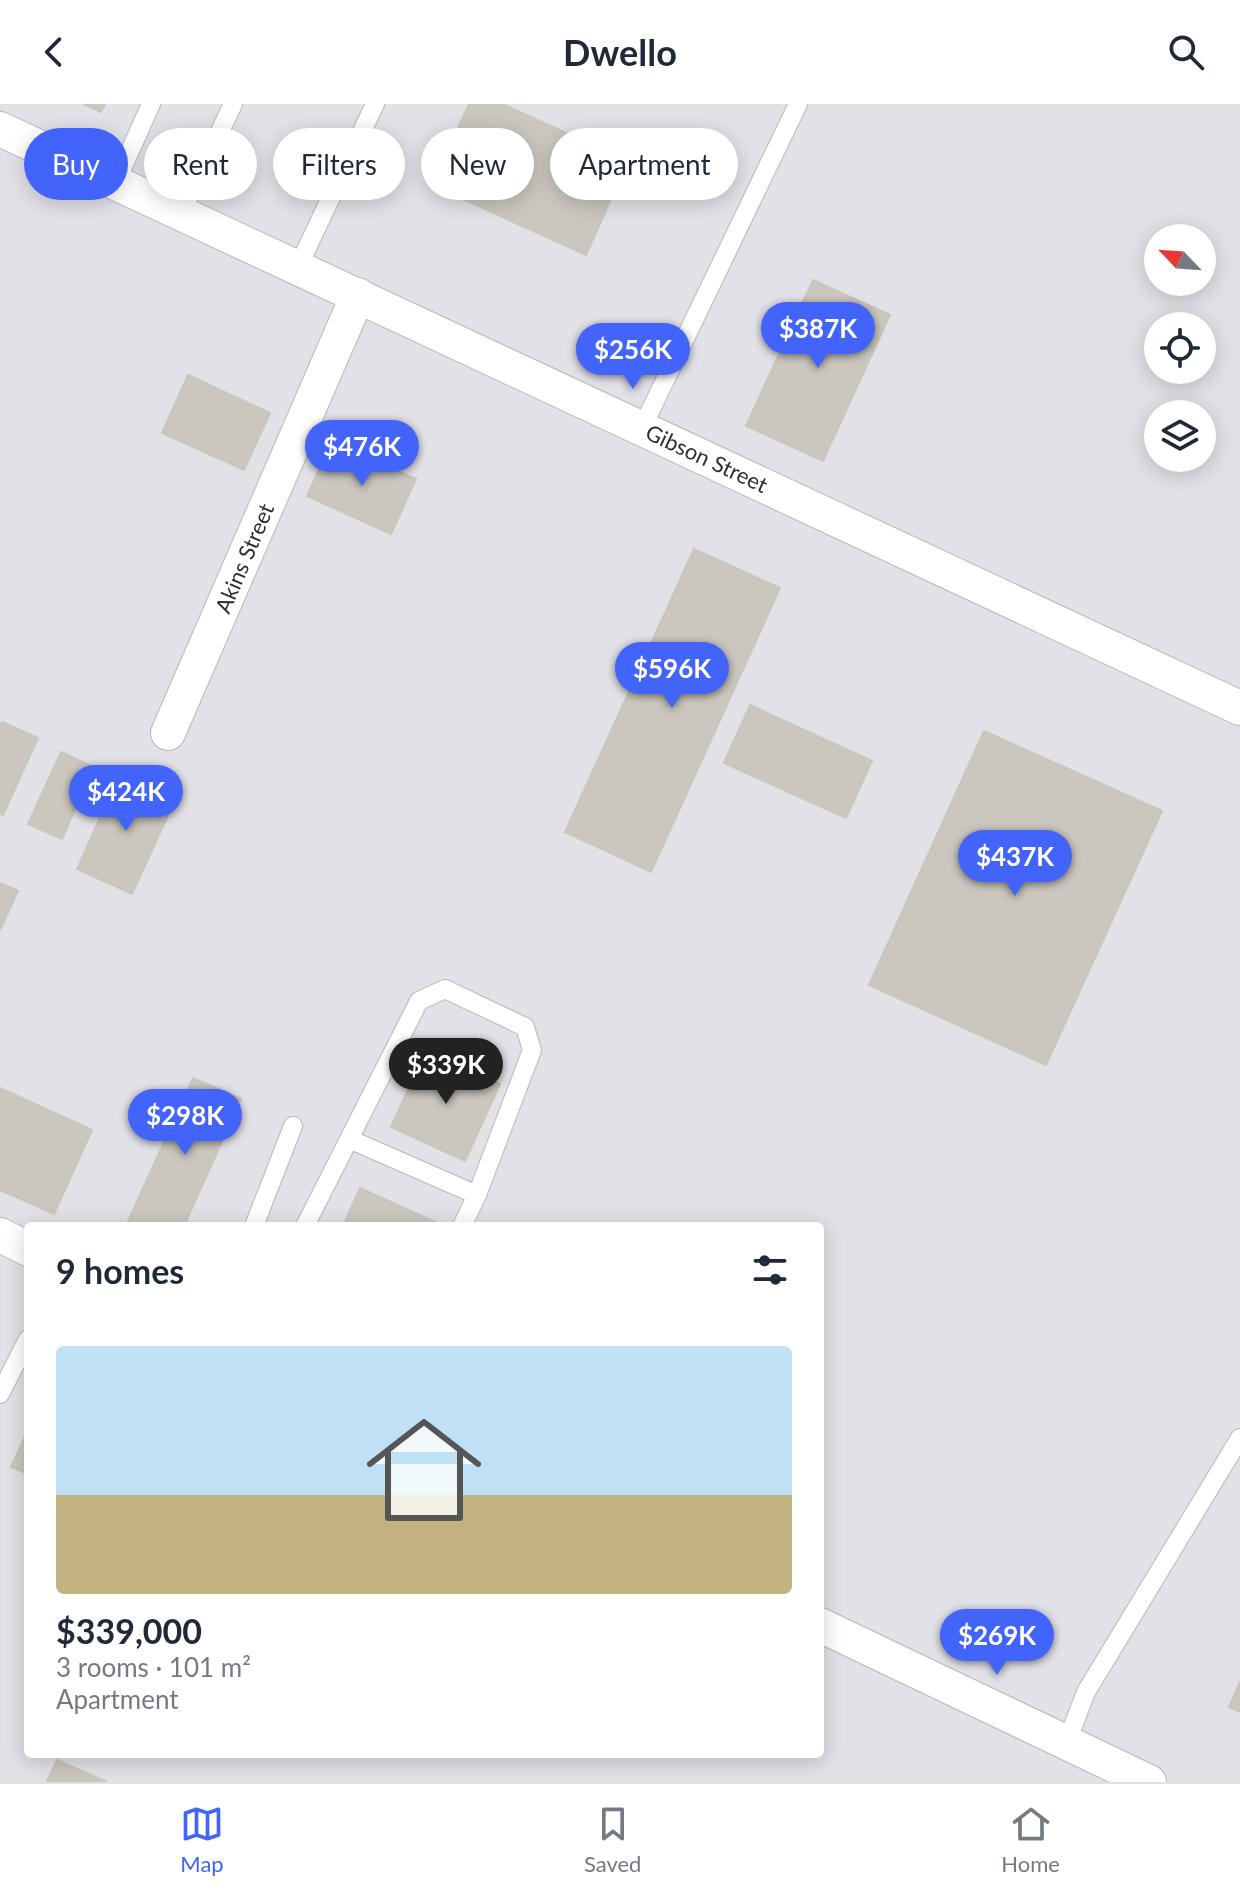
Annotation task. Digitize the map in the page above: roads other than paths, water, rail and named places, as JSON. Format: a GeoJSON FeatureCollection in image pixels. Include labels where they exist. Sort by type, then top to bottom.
{"type":"FeatureCollection","features":[{"type":"Feature","properties":{"kind":"street","name":"Gibson Street"},"geometry":{"type":"LineString","coordinates":[[0,129],[24,140]]}},
{"type":"Feature","properties":{"kind":"street","name":"Gibson Street"},"geometry":{"type":"LineString","coordinates":[[128,188],[1240,708]]}},
{"type":"Feature","properties":{"kind":"street","name":"Akins Street"},"geometry":{"type":"LineString","coordinates":[[168,733],[358,295]]}},
{"type":"Feature","properties":{"kind":"street"},"geometry":{"type":"LineString","coordinates":[[0,1235],[24,1247]]}},
{"type":"Feature","properties":{"kind":"street"},"geometry":{"type":"LineString","coordinates":[[824,1627],[1149,1782]]}},
{"type":"Feature","properties":{"kind":"lane"},"geometry":{"type":"LineString","coordinates":[[128,155],[151,104]]}},
{"type":"Feature","properties":{"kind":"lane"},"geometry":{"type":"LineString","coordinates":[[181,213],[233,104]]}},
{"type":"Feature","properties":{"kind":"lane"},"geometry":{"type":"LineString","coordinates":[[298,267],[375,104]]}},
{"type":"Feature","properties":{"kind":"lane"},"geometry":{"type":"LineString","coordinates":[[642,428],[798,104]]}},
{"type":"Feature","properties":{"kind":"lane"},"geometry":{"type":"LineString","coordinates":[[307,1222],[419,1001],[445,989],[525,1027],[532,1050],[464,1222]]}},
{"type":"Feature","properties":{"kind":"lane"},"geometry":{"type":"LineString","coordinates":[[256,1222],[293,1126]]}},
{"type":"Feature","properties":{"kind":"lane"},"geometry":{"type":"LineString","coordinates":[[349,1139],[477,1195]]}},
{"type":"Feature","properties":{"kind":"lane"},"geometry":{"type":"LineString","coordinates":[[0,1394],[24,1347]]}},
{"type":"Feature","properties":{"kind":"lane"},"geometry":{"type":"LineString","coordinates":[[1067,1742],[1086,1692],[1240,1438]]}}]}
